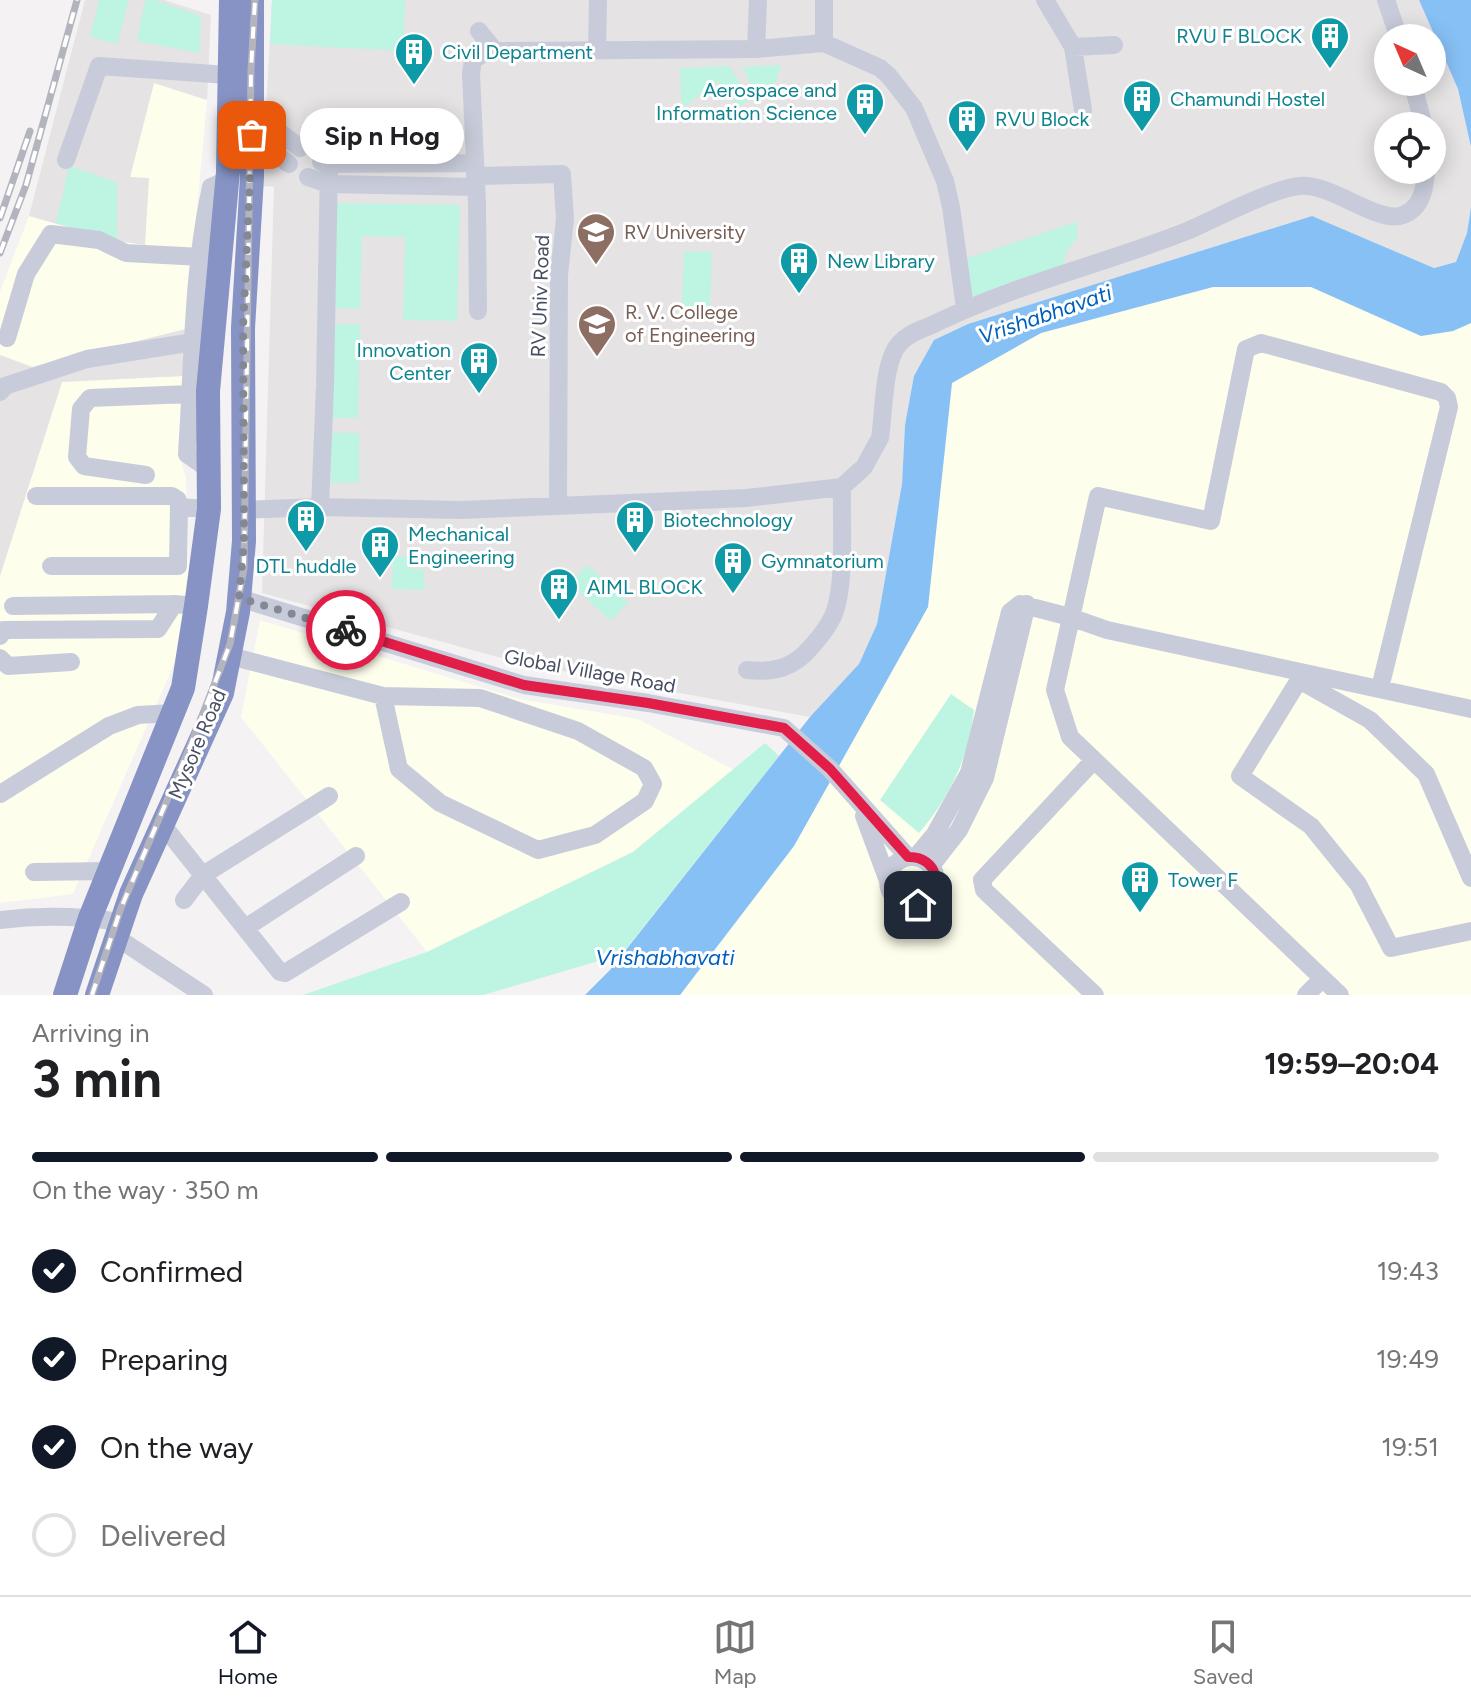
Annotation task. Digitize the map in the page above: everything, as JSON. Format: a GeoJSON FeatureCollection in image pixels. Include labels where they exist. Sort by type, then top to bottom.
{"type":"FeatureCollection","features":[{"type":"Feature","properties":{"kind":"highway","name":"Mysore Road"},"geometry":{"type":"LineString","coordinates":[[65,995],[90,918],[183,688],[185,605],[190,566],[209,509],[208,391],[227,180],[231,0]]}},
{"type":"Feature","properties":{"kind":"highway","name":"Mysore Road"},"geometry":{"type":"LineString","coordinates":[[97,995],[118,929],[222,693],[230,656],[239,598],[244,510],[243,328],[252,123],[252,0]]}},
{"type":"Feature","properties":{"kind":"street"},"geometry":{"type":"LineString","coordinates":[[597,49],[598,0]]}},
{"type":"Feature","properties":{"kind":"street"},"geometry":{"type":"LineString","coordinates":[[756,49],[758,0]]}},
{"type":"Feature","properties":{"kind":"street"},"geometry":{"type":"LineString","coordinates":[[824,0],[824,43]]}},
{"type":"Feature","properties":{"kind":"street"},"geometry":{"type":"LineString","coordinates":[[1045,0],[1073,47],[1083,110]]}},
{"type":"Feature","properties":{"kind":"street"},"geometry":{"type":"LineString","coordinates":[[1386,0],[1394,24]]}},
{"type":"Feature","properties":{"kind":"street"},"geometry":{"type":"LineString","coordinates":[[479,31],[495,51]]}},
{"type":"Feature","properties":{"kind":"street"},"geometry":{"type":"LineString","coordinates":[[478,311],[472,66],[479,55],[495,51],[597,49],[634,56],[824,43],[880,68],[914,108],[945,181],[965,308]]}},
{"type":"Feature","properties":{"kind":"street"},"geometry":{"type":"LineString","coordinates":[[1073,47],[1114,45]]}},
{"type":"Feature","properties":{"kind":"street"},"geometry":{"type":"LineString","coordinates":[[66,160],[99,66],[228,75]]}},
{"type":"Feature","properties":{"kind":"street"},"geometry":{"type":"LineString","coordinates":[[252,123],[300,148]]}},
{"type":"Feature","properties":{"kind":"street"},"geometry":{"type":"LineString","coordinates":[[252,123],[289,164]]}},
{"type":"Feature","properties":{"kind":"street"},"geometry":{"type":"LineString","coordinates":[[320,507],[328,184],[318,167],[475,175]]}},
{"type":"Feature","properties":{"kind":"street","name":"RV Univ Road"},"geometry":{"type":"LineString","coordinates":[[475,175],[562,174],[565,219],[559,275],[558,506]]}},
{"type":"Feature","properties":{"kind":"street"},"geometry":{"type":"LineString","coordinates":[[328,184],[475,175]]}},
{"type":"Feature","properties":{"kind":"street"},"geometry":{"type":"LineString","coordinates":[[210,470],[187,454],[193,342],[204,220],[211,187],[227,180]]}},
{"type":"Feature","properties":{"kind":"street"},"geometry":{"type":"LineString","coordinates":[[244,510],[320,507],[462,510],[747,498],[842,487],[864,467],[876,448],[890,359],[915,331],[965,308],[1183,232],[1292,187],[1315,186],[1388,217],[1403,215],[1418,204],[1424,184]]}},
{"type":"Feature","properties":{"kind":"street"},"geometry":{"type":"LineString","coordinates":[[7,338],[26,274],[51,234],[99,240],[126,253],[202,257]]}},
{"type":"Feature","properties":{"kind":"street"},"geometry":{"type":"LineString","coordinates":[[0,392],[5,386],[87,359],[193,342]]}},
{"type":"Feature","properties":{"kind":"street"},"geometry":{"type":"LineString","coordinates":[[1340,995],[1070,737],[1055,690],[1098,496],[1211,521],[1246,349],[1261,343],[1441,392],[1447,398],[1449,407],[1440,453],[1380,688]]}},
{"type":"Feature","properties":{"kind":"street"},"geometry":{"type":"LineString","coordinates":[[146,475],[84,466],[77,457],[81,409],[90,398],[190,394]]}},
{"type":"Feature","properties":{"kind":"street"},"geometry":{"type":"LineString","coordinates":[[747,670],[773,671],[800,660],[823,634],[834,615],[839,593],[842,487]]}},
{"type":"Feature","properties":{"kind":"street"},"geometry":{"type":"LineString","coordinates":[[36,496],[172,496],[178,500],[190,566],[51,566]]}},
{"type":"Feature","properties":{"kind":"street"},"geometry":{"type":"LineString","coordinates":[[179,507],[209,509]]}},
{"type":"Feature","properties":{"kind":"street","name":"Global Village Road"},"geometry":{"type":"LineString","coordinates":[[239,598],[524,685],[648,703],[784,728],[801,741],[850,791],[861,807],[936,881],[934,891],[927,900],[918,905],[907,905],[890,892],[861,807]]}},
{"type":"Feature","properties":{"kind":"street","name":"Global Village Road"},"geometry":{"type":"LineString","coordinates":[[888,881],[891,868],[918,860],[959,830],[985,778],[1027,604],[1107,630],[1471,709]]}},
{"type":"Feature","properties":{"kind":"street"},"geometry":{"type":"LineString","coordinates":[[13,606],[185,605]]}},
{"type":"Feature","properties":{"kind":"street"},"geometry":{"type":"LineString","coordinates":[[0,636],[3,630],[158,629],[185,605]]}},
{"type":"Feature","properties":{"kind":"street"},"geometry":{"type":"LineString","coordinates":[[230,656],[383,696],[480,698],[578,731],[644,768],[653,784],[645,801],[595,835],[538,850],[440,803],[399,769],[383,696]]}},
{"type":"Feature","properties":{"kind":"street"},"geometry":{"type":"LineString","coordinates":[[0,658],[8,666],[71,662]]}},
{"type":"Feature","properties":{"kind":"street"},"geometry":{"type":"LineString","coordinates":[[1471,878],[1426,774],[1370,720],[1299,680],[1240,776],[1311,826],[1358,884],[1391,948],[1471,931]]}},
{"type":"Feature","properties":{"kind":"street"},"geometry":{"type":"LineString","coordinates":[[0,794],[109,726],[138,715],[173,713]]}},
{"type":"Feature","properties":{"kind":"street"},"geometry":{"type":"LineString","coordinates":[[1094,760],[982,880],[984,890],[1095,995]]}},
{"type":"Feature","properties":{"kind":"street"},"geometry":{"type":"LineString","coordinates":[[184,900],[203,875],[329,796]]}},
{"type":"Feature","properties":{"kind":"street"},"geometry":{"type":"LineString","coordinates":[[162,824],[280,972],[285,973],[401,902]]}},
{"type":"Feature","properties":{"kind":"street"},"geometry":{"type":"LineString","coordinates":[[245,928],[356,856]]}},
{"type":"Feature","properties":{"kind":"street"},"geometry":{"type":"LineString","coordinates":[[34,872],[109,871]]}},
{"type":"Feature","properties":{"kind":"street"},"geometry":{"type":"LineString","coordinates":[[0,920],[24,917],[90,918],[118,929],[204,995]]}},
{"type":"Feature","properties":{"kind":"street"},"geometry":{"type":"LineString","coordinates":[[1306,995],[1322,979]]}},
{"type":"Feature","properties":{"kind":"shaded area"},"geometry":{"type":"Polygon","coordinates":[[[85,0],[164,0],[211,15],[207,100],[154,83],[130,177],[149,178],[145,245],[117,241],[29,216],[85,0]]]}},
{"type":"Feature","properties":{"kind":"shaded area","name":"R. V. College of Engineering"},"geometry":{"type":"Polygon","coordinates":[[[272,0],[1419,0],[1430,24],[1374,24],[1374,96],[1446,96],[1446,62],[1458,89],[1471,147],[1471,207],[1467,233],[1456,262],[1434,268],[1312,216],[968,324],[934,340],[905,425],[902,484],[877,624],[859,664],[810,717],[513,661],[262,593],[274,187],[262,186],[272,0]]]}},
{"type":"Feature","properties":{"kind":"shaded area"},"geometry":{"type":"Polygon","coordinates":[[[154,83],[207,100],[186,329],[32,367],[0,355],[0,292],[29,216],[117,241],[148,178],[130,178],[154,83]]]}},
{"type":"Feature","properties":{"kind":"shaded area"},"geometry":{"type":"Polygon","coordinates":[[[1213,287],[1311,287],[1421,336],[1453,331],[1471,323],[1471,995],[680,995],[794,846],[928,607],[952,383],[1041,333],[1213,287]]]}},
{"type":"Feature","properties":{"kind":"shaded area"},"geometry":{"type":"Polygon","coordinates":[[[186,329],[183,376],[62,382],[0,576],[0,355],[32,367],[186,329]]]}},
{"type":"Feature","properties":{"kind":"shaded area"},"geometry":{"type":"Polygon","coordinates":[[[183,376],[178,451],[186,478],[189,570],[176,660],[73,894],[0,903],[0,576],[62,381],[183,376]]]}},
{"type":"Feature","properties":{"kind":"shaded area"},"geometry":{"type":"Polygon","coordinates":[[[260,620],[520,699],[638,719],[734,770],[633,852],[427,952],[241,717],[260,620]]]}},
{"type":"Feature","properties":{"kind":"green space"},"geometry":{"type":"Polygon","coordinates":[[[99,0],[129,0],[117,44],[90,37],[99,0]]]}},
{"type":"Feature","properties":{"kind":"green space"},"geometry":{"type":"Polygon","coordinates":[[[145,0],[154,0],[201,16],[199,53],[137,41],[145,0]]]}},
{"type":"Feature","properties":{"kind":"green space"},"geometry":{"type":"Polygon","coordinates":[[[272,0],[405,0],[403,51],[270,44],[272,0]]]}},
{"type":"Feature","properties":{"kind":"green space"},"geometry":{"type":"Polygon","coordinates":[[[781,65],[776,82],[756,93],[742,67],[781,65]]]}},
{"type":"Feature","properties":{"kind":"green space"},"geometry":{"type":"Polygon","coordinates":[[[729,66],[750,98],[739,107],[718,81],[682,109],[680,68],[729,66]]]}},
{"type":"Feature","properties":{"kind":"green space"},"geometry":{"type":"Polygon","coordinates":[[[69,166],[117,182],[117,241],[56,223],[69,166]]]}},
{"type":"Feature","properties":{"kind":"green space"},"geometry":{"type":"Polygon","coordinates":[[[337,203],[460,205],[457,321],[403,320],[405,237],[362,236],[360,309],[334,308],[337,203]]]}},
{"type":"Feature","properties":{"kind":"green space"},"geometry":{"type":"Polygon","coordinates":[[[1076,222],[1078,237],[1067,251],[1062,269],[977,298],[967,293],[965,259],[1076,222]]]}},
{"type":"Feature","properties":{"kind":"green space"},"geometry":{"type":"Polygon","coordinates":[[[684,251],[712,252],[710,306],[682,306],[684,251]]]}},
{"type":"Feature","properties":{"kind":"green space"},"geometry":{"type":"Polygon","coordinates":[[[334,324],[360,324],[358,418],[332,418],[334,324]]]}},
{"type":"Feature","properties":{"kind":"green space"},"geometry":{"type":"Polygon","coordinates":[[[331,433],[359,433],[359,482],[331,483],[331,433]]]}},
{"type":"Feature","properties":{"kind":"green space"},"geometry":{"type":"Polygon","coordinates":[[[393,556],[412,557],[411,569],[424,570],[424,590],[392,589],[393,556]]]}},
{"type":"Feature","properties":{"kind":"green space"},"geometry":{"type":"Polygon","coordinates":[[[587,565],[628,602],[611,621],[570,584],[587,565]]]}},
{"type":"Feature","properties":{"kind":"green space"},"geometry":{"type":"Polygon","coordinates":[[[951,694],[974,710],[968,744],[949,791],[919,833],[880,800],[951,694]]]}},
{"type":"Feature","properties":{"kind":"green space"},"geometry":{"type":"Polygon","coordinates":[[[765,743],[779,756],[622,954],[483,995],[303,995],[427,952],[633,852],[765,743]]]}},
{"type":"Feature","properties":{"kind":"water"},"geometry":{"type":"Polygon","coordinates":[[[1419,0],[1471,0],[1471,147],[1458,89],[1446,62],[1446,24],[1430,24],[1419,0]]]}},
{"type":"Feature","properties":{"kind":"water","name":"Vrishabhavati"},"geometry":{"type":"Polygon","coordinates":[[[1471,207],[1471,323],[1453,331],[1421,336],[1311,287],[1213,287],[1041,333],[952,383],[928,607],[794,846],[680,995],[585,995],[610,970],[810,717],[859,664],[877,624],[902,484],[905,425],[914,376],[934,340],[968,324],[1312,216],[1434,268],[1456,262],[1467,233],[1471,207]]]}},
{"type":"Feature","properties":{"kind":"railway"},"geometry":{"type":"LineString","coordinates":[[0,253],[26,185],[77,0]]}},
{"type":"Feature","properties":{"kind":"railway"},"geometry":{"type":"LineString","coordinates":[[92,995],[121,908],[230,644],[244,568],[251,70],[255,0]]}},
{"type":"Feature","properties":{"kind":"railway"},"geometry":{"type":"LineString","coordinates":[[0,218],[30,131]]}},
{"type":"Feature","properties":{"kind":"way so far"},"geometry":{"type":"LineString","coordinates":[[252,135],[243,328],[244,541],[239,598],[346,630]]}},
{"type":"Feature","properties":{"kind":"place","name":"RVU F BLOCK"},"geometry":{"type":"Point","coordinates":[1330,70]}},
{"type":"Feature","properties":{"kind":"place","name":"Civil Department"},"geometry":{"type":"Point","coordinates":[414,86]}},
{"type":"Feature","properties":{"kind":"place","name":"Chamundi Hostel"},"geometry":{"type":"Point","coordinates":[1142,133]}},
{"type":"Feature","properties":{"kind":"place","name":"Sip n Hog"},"geometry":{"type":"Point","coordinates":[252,135]}},
{"type":"Feature","properties":{"kind":"place","name":"Aerospace and Information Science"},"geometry":{"type":"Point","coordinates":[865,136]}},
{"type":"Feature","properties":{"kind":"place","name":"RVU Block"},"geometry":{"type":"Point","coordinates":[967,153]}},
{"type":"Feature","properties":{"kind":"place","name":"RV University"},"geometry":{"type":"Point","coordinates":[596,266]}},
{"type":"Feature","properties":{"kind":"place","name":"New Library"},"geometry":{"type":"Point","coordinates":[799,295]}},
{"type":"Feature","properties":{"kind":"place","name":"R. V. College of Engineering"},"geometry":{"type":"Point","coordinates":[597,358]}},
{"type":"Feature","properties":{"kind":"place","name":"Innovation Center"},"geometry":{"type":"Point","coordinates":[479,395]}},
{"type":"Feature","properties":{"kind":"place","name":"DTL huddle"},"geometry":{"type":"Point","coordinates":[306,553]}},
{"type":"Feature","properties":{"kind":"place","name":"Biotechnology"},"geometry":{"type":"Point","coordinates":[635,554]}},
{"type":"Feature","properties":{"kind":"place","name":"Mechanical Engineering"},"geometry":{"type":"Point","coordinates":[380,579]}},
{"type":"Feature","properties":{"kind":"place","name":"Gymnatorium"},"geometry":{"type":"Point","coordinates":[733,595]}},
{"type":"Feature","properties":{"kind":"place","name":"AIML BLOCK"},"geometry":{"type":"Point","coordinates":[559,621]}},
{"type":"Feature","properties":{"kind":"place","name":"Tower F"},"geometry":{"type":"Point","coordinates":[1140,914]}},
{"type":"Feature","properties":{"kind":"route"},"geometry":{"type":"LineString","coordinates":[[346,630],[524,685],[648,703],[784,728],[830,769],[908,857],[922,858],[931,866],[936,875],[936,886],[927,900],[918,905]]}}]}
